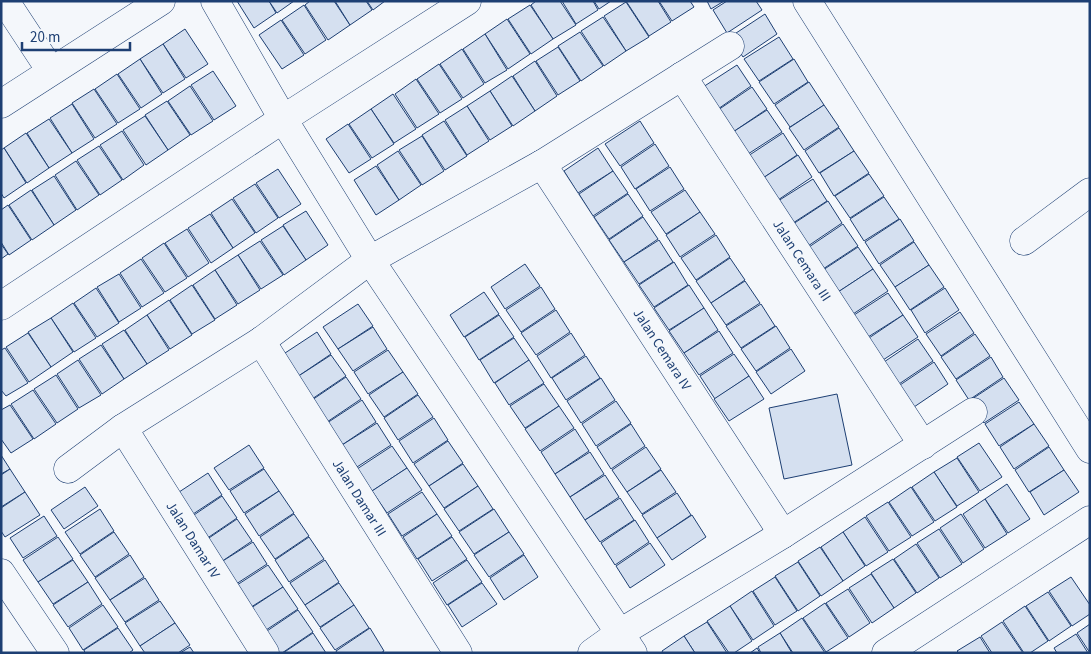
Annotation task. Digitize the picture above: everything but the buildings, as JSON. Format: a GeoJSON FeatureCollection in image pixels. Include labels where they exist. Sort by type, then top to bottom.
{"type":"FeatureCollection","features":[{"type":"Feature","properties":{"kind":"street"},"geometry":{"type":"LineString","coordinates":[[5,1],[52,72]]}},
{"type":"Feature","properties":{"kind":"street"},"geometry":{"type":"LineString","coordinates":[[1,104],[161,1]]}},
{"type":"Feature","properties":{"kind":"street"},"geometry":{"type":"LineString","coordinates":[[215,1],[283,119],[370,260],[626,643]]}},
{"type":"Feature","properties":{"kind":"street"},"geometry":{"type":"LineString","coordinates":[[1,306],[283,119],[467,1]]}},
{"type":"Feature","properties":{"kind":"street"},"geometry":{"type":"LineString","coordinates":[[807,1],[1090,449]]}},
{"type":"Feature","properties":{"kind":"street"},"geometry":{"type":"LineString","coordinates":[[68,469],[123,428],[261,341],[370,260],[542,164],[730,46]]}},
{"type":"Feature","properties":{"kind":"street","name":"Jalan Cemara III"},"geometry":{"type":"LineString","coordinates":[[682,76],[923,445]]}},
{"type":"Feature","properties":{"kind":"street","name":"Jalan Cemara IV"},"geometry":{"type":"LineString","coordinates":[[542,164],[783,534]]}},
{"type":"Feature","properties":{"kind":"street"},"geometry":{"type":"LineString","coordinates":[[1024,242],[1090,192]]}},
{"type":"Feature","properties":{"kind":"street","name":"Jalan Damar III"},"geometry":{"type":"LineString","coordinates":[[261,341],[458,653]]}},
{"type":"Feature","properties":{"kind":"street"},"geometry":{"type":"LineString","coordinates":[[592,653],[626,643],[783,534],[973,412]]}},
{"type":"Feature","properties":{"kind":"street","name":"Jalan Damar IV"},"geometry":{"type":"LineString","coordinates":[[123,428],[265,653]]}},
{"type":"Feature","properties":{"kind":"street"},"geometry":{"type":"LineString","coordinates":[[886,653],[1090,520]]}},
{"type":"Feature","properties":{"kind":"street"},"geometry":{"type":"LineString","coordinates":[[1,573],[55,653]]}}]}
